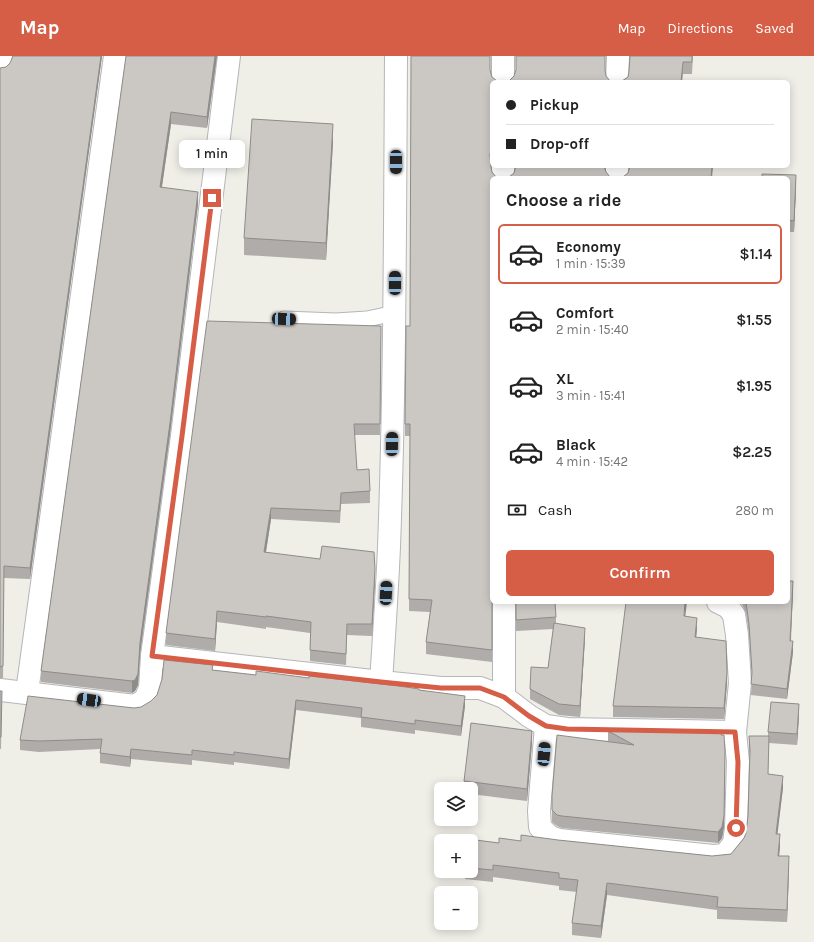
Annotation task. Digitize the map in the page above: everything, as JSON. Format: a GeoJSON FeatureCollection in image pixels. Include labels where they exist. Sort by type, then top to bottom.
{"type":"FeatureCollection","features":[{"type":"Feature","properties":{"kind":"street"},"geometry":{"type":"LineString","coordinates":[[0,67],[2,56]]}},
{"type":"Feature","properties":{"kind":"street"},"geometry":{"type":"LineString","coordinates":[[27,692],[115,56]]}},
{"type":"Feature","properties":{"kind":"street"},"geometry":{"type":"LineString","coordinates":[[0,690],[135,706],[144,700],[150,688],[152,656],[182,436],[229,56]]}},
{"type":"Feature","properties":{"kind":"street"},"geometry":{"type":"LineString","coordinates":[[381,682],[389,548],[395,313],[396,56]]}},
{"type":"Feature","properties":{"kind":"street"},"geometry":{"type":"LineString","coordinates":[[503,56],[503,80]]}},
{"type":"Feature","properties":{"kind":"street"},"geometry":{"type":"LineString","coordinates":[[618,56],[618,80]]}},
{"type":"Feature","properties":{"kind":"street"},"geometry":{"type":"LineString","coordinates":[[504,604],[504,697]]}},
{"type":"Feature","properties":{"kind":"street"},"geometry":{"type":"LineString","coordinates":[[546,726],[539,811],[540,827],[550,837],[559,840],[713,856],[725,855],[734,843],[736,828],[738,762],[735,732],[740,683],[737,635],[734,615],[728,607],[722,604]]}},
{"type":"Feature","properties":{"kind":"street"},"geometry":{"type":"LineString","coordinates":[[152,656],[441,688],[480,688],[504,697],[529,716],[546,726],[567,729],[735,732]]}},
{"type":"Feature","properties":{"kind":"lane"},"geometry":{"type":"LineString","coordinates":[[284,319],[367,319],[395,313]]}},
{"type":"Feature","properties":{"kind":"building"},"geometry":{"type":"Polygon","coordinates":[[[13,56],[101,56],[30,568],[4,566],[3,666],[0,667],[0,68],[6,67],[10,63],[13,56]]]}},
{"type":"Feature","properties":{"kind":"building"},"geometry":{"type":"Polygon","coordinates":[[[126,56],[215,56],[207,117],[171,112],[160,187],[198,192],[170,423],[140,643],[138,674],[135,680],[132,681],[41,671],[126,56]]]}},
{"type":"Feature","properties":{"kind":"building"},"geometry":{"type":"Polygon","coordinates":[[[411,56],[490,56],[490,70],[492,77],[496,80],[490,80],[490,168],[495,176],[490,176],[490,604],[492,604],[492,650],[426,642],[432,600],[409,599],[410,424],[405,424],[406,326],[410,326],[411,56]]]}},
{"type":"Feature","properties":{"kind":"building"},"geometry":{"type":"Polygon","coordinates":[[[516,56],[605,56],[606,76],[609,80],[510,80],[514,76],[516,70],[516,56]]]}},
{"type":"Feature","properties":{"kind":"building"},"geometry":{"type":"Polygon","coordinates":[[[630,56],[692,56],[692,62],[683,62],[681,80],[624,80],[628,77],[630,56]]]}},
{"type":"Feature","properties":{"kind":"building"},"geometry":{"type":"Polygon","coordinates":[[[252,119],[333,124],[326,243],[244,238],[252,119]]]}},
{"type":"Feature","properties":{"kind":"building"},"geometry":{"type":"Polygon","coordinates":[[[515,168],[605,168],[609,176],[510,176],[514,173],[515,168]]]}},
{"type":"Feature","properties":{"kind":"building"},"geometry":{"type":"Polygon","coordinates":[[[629,168],[712,168],[711,176],[624,176],[628,173],[629,168]]]}},
{"type":"Feature","properties":{"kind":"building"},"geometry":{"type":"Polygon","coordinates":[[[762,174],[796,175],[794,221],[790,220],[790,176],[762,176],[762,174]]]}},
{"type":"Feature","properties":{"kind":"building"},"geometry":{"type":"Polygon","coordinates":[[[207,321],[381,326],[380,424],[354,424],[357,470],[369,469],[370,491],[341,493],[340,511],[271,508],[264,552],[320,559],[322,546],[374,552],[375,569],[372,624],[347,624],[346,654],[310,650],[311,622],[266,616],[217,611],[215,639],[166,633],[207,321]]]}},
{"type":"Feature","properties":{"kind":"building"},"geometry":{"type":"Polygon","coordinates":[[[790,581],[793,581],[790,641],[793,641],[787,689],[751,684],[752,672],[746,604],[790,604],[790,581]]]}},
{"type":"Feature","properties":{"kind":"building"},"geometry":{"type":"Polygon","coordinates":[[[516,604],[555,604],[556,617],[516,620],[516,604]]]}},
{"type":"Feature","properties":{"kind":"building"},"geometry":{"type":"Polygon","coordinates":[[[626,604],[685,604],[684,616],[697,618],[695,637],[726,641],[727,672],[724,708],[613,706],[626,604]]]}},
{"type":"Feature","properties":{"kind":"building"},"geometry":{"type":"Polygon","coordinates":[[[554,623],[585,628],[580,706],[559,704],[530,689],[531,667],[548,668],[554,623]]]}},
{"type":"Feature","properties":{"kind":"building"},"geometry":{"type":"Polygon","coordinates":[[[164,660],[213,665],[212,670],[256,675],[256,671],[309,678],[309,676],[399,686],[465,696],[461,726],[415,720],[415,724],[361,717],[362,708],[296,700],[289,759],[234,752],[234,755],[192,750],[192,755],[131,749],[130,757],[100,753],[102,739],[39,741],[20,740],[28,696],[134,708],[141,707],[157,695],[162,679],[164,660]]]}},
{"type":"Feature","properties":{"kind":"building"},"geometry":{"type":"Polygon","coordinates":[[[0,691],[2,691],[1,737],[0,737],[0,691]]]}},
{"type":"Feature","properties":{"kind":"building"},"geometry":{"type":"Polygon","coordinates":[[[771,702],[799,704],[797,734],[768,732],[771,702]]]}},
{"type":"Feature","properties":{"kind":"building"},"geometry":{"type":"Polygon","coordinates":[[[471,723],[532,731],[527,789],[464,781],[471,723]]]}},
{"type":"Feature","properties":{"kind":"building"},"geometry":{"type":"Polygon","coordinates":[[[608,731],[722,733],[721,735],[724,735],[725,751],[724,816],[722,827],[718,832],[557,815],[552,810],[552,796],[557,735],[634,745],[608,731]]]}},
{"type":"Feature","properties":{"kind":"building"},"geometry":{"type":"Polygon","coordinates":[[[749,736],[769,736],[768,774],[783,776],[776,834],[780,834],[778,856],[789,856],[787,910],[717,907],[718,897],[607,883],[601,926],[572,923],[578,880],[559,878],[559,873],[493,865],[493,870],[478,869],[478,840],[499,843],[499,838],[521,841],[521,835],[712,856],[731,854],[744,838],[746,833],[750,750],[749,736]]]}},
{"type":"Feature","properties":{"kind":"route"},"geometry":{"type":"LineString","coordinates":[[212,198],[152,656],[441,688],[480,688],[504,697],[529,716],[546,726],[567,729],[735,732],[738,762],[736,828]]}}]}
